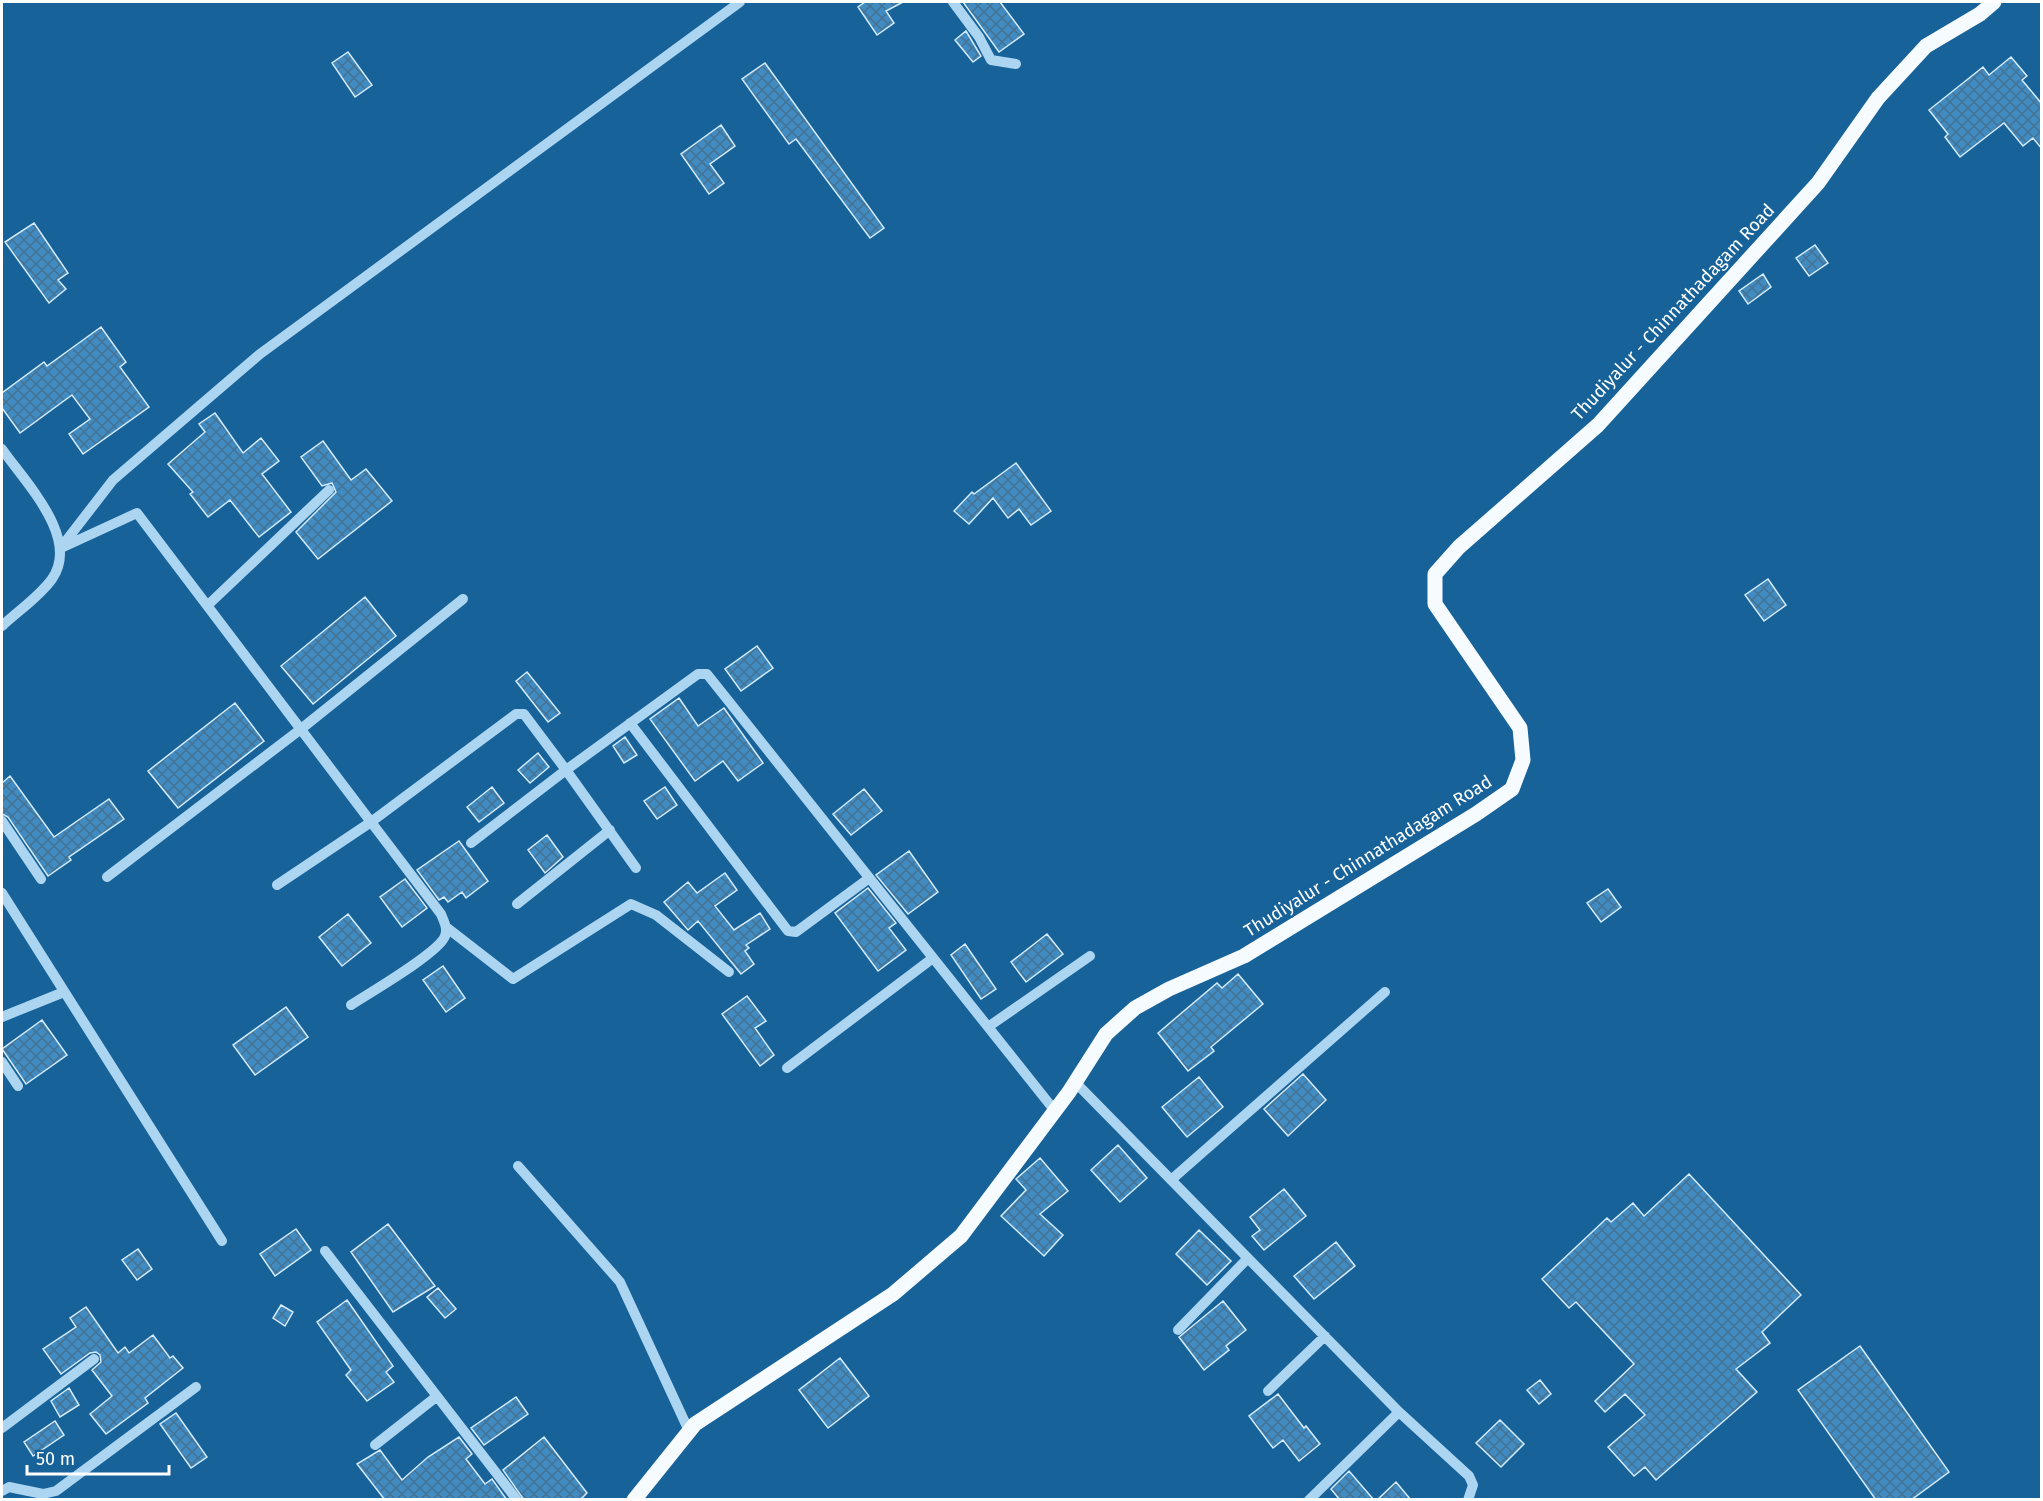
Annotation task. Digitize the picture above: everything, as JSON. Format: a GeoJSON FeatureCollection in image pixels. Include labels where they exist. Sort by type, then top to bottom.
{"type":"FeatureCollection","features":[{"type":"Feature","properties":{"kind":"main road","name":"Thudiyalur - Chinnathadagam Road"},"geometry":{"type":"LineString","coordinates":[[634,1500],[694,1424],[774,1369],[893,1294],[961,1236],[1055,1111],[1106,1034],[1135,1008],[1169,989],[1244,956],[1476,814],[1512,789],[1523,760],[1520,728],[1435,604],[1435,574],[1459,547],[1598,425],[1818,183],[1878,98],[1926,46],[1980,14],[1994,2]]}},
{"type":"Feature","properties":{"kind":"street"},"geometry":{"type":"LineString","coordinates":[[2,626],[54,577],[61,548],[113,480],[260,354],[740,2]]}},
{"type":"Feature","properties":{"kind":"street"},"geometry":{"type":"LineString","coordinates":[[953,2],[979,37],[991,60],[1016,64]]}},
{"type":"Feature","properties":{"kind":"street"},"geometry":{"type":"LineString","coordinates":[[2,449],[54,522],[61,548]]}},
{"type":"Feature","properties":{"kind":"street"},"geometry":{"type":"LineString","coordinates":[[208,605],[329,490]]}},
{"type":"Feature","properties":{"kind":"street"},"geometry":{"type":"LineString","coordinates":[[61,548],[137,513],[441,914],[446,927],[445,938],[431,953],[351,1005]]}},
{"type":"Feature","properties":{"kind":"street"},"geometry":{"type":"LineString","coordinates":[[106,877],[301,729],[463,599]]}},
{"type":"Feature","properties":{"kind":"street"},"geometry":{"type":"LineString","coordinates":[[471,843],[566,770],[698,674],[707,674],[1055,1111]]}},
{"type":"Feature","properties":{"kind":"street"},"geometry":{"type":"LineString","coordinates":[[277,885],[371,822],[520,713],[524,714],[566,770],[636,868]]}},
{"type":"Feature","properties":{"kind":"street"},"geometry":{"type":"LineString","coordinates":[[630,723],[788,931],[796,932],[868,879]]}},
{"type":"Feature","properties":{"kind":"street"},"geometry":{"type":"LineString","coordinates":[[2,821],[41,879]]}},
{"type":"Feature","properties":{"kind":"street"},"geometry":{"type":"LineString","coordinates":[[517,904],[610,830]]}},
{"type":"Feature","properties":{"kind":"street"},"geometry":{"type":"LineString","coordinates":[[2,893],[222,1241]]}},
{"type":"Feature","properties":{"kind":"street"},"geometry":{"type":"LineString","coordinates":[[446,927],[513,979],[631,904],[656,915],[729,972]]}},
{"type":"Feature","properties":{"kind":"street"},"geometry":{"type":"LineString","coordinates":[[988,1027],[1090,956]]}},
{"type":"Feature","properties":{"kind":"street"},"geometry":{"type":"LineString","coordinates":[[787,1068],[933,958]]}},
{"type":"Feature","properties":{"kind":"street"},"geometry":{"type":"LineString","coordinates":[[2,1017],[64,992]]}},
{"type":"Feature","properties":{"kind":"street"},"geometry":{"type":"LineString","coordinates":[[1171,1180],[1385,992]]}},
{"type":"Feature","properties":{"kind":"street"},"geometry":{"type":"LineString","coordinates":[[2,1062],[18,1086]]}},
{"type":"Feature","properties":{"kind":"street"},"geometry":{"type":"LineString","coordinates":[[1075,1082],[1399,1412],[1469,1476],[1473,1485],[1468,1500]]}},
{"type":"Feature","properties":{"kind":"street"},"geometry":{"type":"LineString","coordinates":[[518,1166],[620,1282],[689,1431]]}},
{"type":"Feature","properties":{"kind":"street"},"geometry":{"type":"LineString","coordinates":[[325,1251],[517,1500]]}},
{"type":"Feature","properties":{"kind":"street"},"geometry":{"type":"LineString","coordinates":[[1178,1330],[1248,1258]]}},
{"type":"Feature","properties":{"kind":"street"},"geometry":{"type":"LineString","coordinates":[[1268,1391],[1325,1336]]}},
{"type":"Feature","properties":{"kind":"street"},"geometry":{"type":"LineString","coordinates":[[2,1428],[94,1359]]}},
{"type":"Feature","properties":{"kind":"street"},"geometry":{"type":"LineString","coordinates":[[2,1491],[9,1487],[35,1496],[56,1491],[196,1387]]}},
{"type":"Feature","properties":{"kind":"street"},"geometry":{"type":"LineString","coordinates":[[375,1445],[436,1397]]}},
{"type":"Feature","properties":{"kind":"street"},"geometry":{"type":"LineString","coordinates":[[1309,1500],[1399,1412]]}},
{"type":"Feature","properties":{"kind":"building"},"geometry":{"type":"Polygon","coordinates":[[[865,2],[903,2],[886,11],[894,23],[877,35],[858,7],[865,2]]]}},
{"type":"Feature","properties":{"kind":"building"},"geometry":{"type":"Polygon","coordinates":[[[963,2],[1000,2],[1024,34],[999,52],[963,2]]]}},
{"type":"Feature","properties":{"kind":"building"},"geometry":{"type":"Polygon","coordinates":[[[966,31],[981,56],[973,62],[955,40],[966,31]]]}},
{"type":"Feature","properties":{"kind":"building"},"geometry":{"type":"Polygon","coordinates":[[[348,52],[372,85],[355,97],[332,63],[348,52]]]}},
{"type":"Feature","properties":{"kind":"building"},"geometry":{"type":"Polygon","coordinates":[[[2011,57],[2027,76],[2022,80],[2042,104],[2042,149],[2033,138],[2023,146],[2004,123],[1960,157],[1945,137],[1948,134],[1929,110],[1983,67],[1989,75],[2011,57]]]}},
{"type":"Feature","properties":{"kind":"building"},"geometry":{"type":"Polygon","coordinates":[[[765,63],[884,228],[870,238],[796,139],[789,144],[742,79],[765,63]]]}},
{"type":"Feature","properties":{"kind":"building"},"geometry":{"type":"Polygon","coordinates":[[[721,125],[735,146],[710,164],[724,183],[709,194],[681,154],[721,125]]]}},
{"type":"Feature","properties":{"kind":"building"},"geometry":{"type":"Polygon","coordinates":[[[34,223],[68,273],[58,280],[66,289],[49,303],[5,242],[34,223]]]}},
{"type":"Feature","properties":{"kind":"building"},"geometry":{"type":"Polygon","coordinates":[[[1815,245],[1828,263],[1809,276],[1796,258],[1815,245]]]}},
{"type":"Feature","properties":{"kind":"building"},"geometry":{"type":"Polygon","coordinates":[[[1763,274],[1771,287],[1748,304],[1739,291],[1763,274]]]}},
{"type":"Feature","properties":{"kind":"building"},"geometry":{"type":"Polygon","coordinates":[[[101,327],[126,362],[120,367],[149,407],[83,454],[69,434],[90,419],[72,395],[20,433],[2,408],[2,393],[44,362],[47,366],[101,327]]]}},
{"type":"Feature","properties":{"kind":"building"},"geometry":{"type":"Polygon","coordinates":[[[215,413],[243,453],[261,438],[279,461],[262,474],[291,512],[259,537],[230,500],[208,517],[190,494],[193,492],[168,464],[205,432],[199,424],[215,413]]]}},
{"type":"Feature","properties":{"kind":"building"},"geometry":{"type":"Polygon","coordinates":[[[323,441],[351,480],[366,469],[392,501],[318,559],[296,532],[336,492],[332,483],[322,486],[301,457],[323,441]]]}},
{"type":"Feature","properties":{"kind":"building"},"geometry":{"type":"Polygon","coordinates":[[[1016,463],[1051,511],[1031,525],[1019,509],[1008,518],[993,498],[969,524],[954,511],[972,492],[974,494],[1016,463]]]}},
{"type":"Feature","properties":{"kind":"building"},"geometry":{"type":"Polygon","coordinates":[[[1768,579],[1786,605],[1764,621],[1745,595],[1768,579]]]}},
{"type":"Feature","properties":{"kind":"building"},"geometry":{"type":"Polygon","coordinates":[[[365,597],[396,636],[313,704],[281,666],[365,597]]]}},
{"type":"Feature","properties":{"kind":"building"},"geometry":{"type":"Polygon","coordinates":[[[757,646],[773,668],[741,691],[725,669],[757,646]]]}},
{"type":"Feature","properties":{"kind":"building"},"geometry":{"type":"Polygon","coordinates":[[[527,672],[560,713],[548,722],[516,681],[527,672]]]}},
{"type":"Feature","properties":{"kind":"building"},"geometry":{"type":"Polygon","coordinates":[[[679,698],[698,726],[724,708],[763,763],[738,781],[723,761],[695,781],[650,719],[679,698]]]}},
{"type":"Feature","properties":{"kind":"building"},"geometry":{"type":"Polygon","coordinates":[[[235,703],[264,741],[178,808],[148,771],[235,703]]]}},
{"type":"Feature","properties":{"kind":"building"},"geometry":{"type":"Polygon","coordinates":[[[625,737],[637,755],[624,763],[613,746],[625,737]]]}},
{"type":"Feature","properties":{"kind":"building"},"geometry":{"type":"Polygon","coordinates":[[[538,753],[549,767],[530,783],[518,770],[538,753]]]}},
{"type":"Feature","properties":{"kind":"building"},"geometry":{"type":"Polygon","coordinates":[[[10,776],[54,837],[109,799],[124,819],[69,857],[71,860],[48,876],[8,817],[2,814],[2,783],[10,776]]]}},
{"type":"Feature","properties":{"kind":"building"},"geometry":{"type":"Polygon","coordinates":[[[492,787],[504,803],[479,822],[467,807],[492,787]]]}},
{"type":"Feature","properties":{"kind":"building"},"geometry":{"type":"Polygon","coordinates":[[[665,787],[677,805],[657,819],[644,801],[665,787]]]}},
{"type":"Feature","properties":{"kind":"building"},"geometry":{"type":"Polygon","coordinates":[[[864,789],[882,811],[851,835],[833,814],[864,789]]]}},
{"type":"Feature","properties":{"kind":"building"},"geometry":{"type":"Polygon","coordinates":[[[547,835],[563,857],[545,873],[528,850],[547,835]]]}},
{"type":"Feature","properties":{"kind":"building"},"geometry":{"type":"Polygon","coordinates":[[[459,841],[488,881],[466,898],[462,892],[448,902],[444,897],[439,900],[417,870],[459,841]]]}},
{"type":"Feature","properties":{"kind":"building"},"geometry":{"type":"Polygon","coordinates":[[[909,851],[938,892],[908,914],[876,875],[909,851]]]}},
{"type":"Feature","properties":{"kind":"building"},"geometry":{"type":"Polygon","coordinates":[[[725,873],[737,890],[715,906],[734,930],[760,913],[770,929],[746,945],[749,948],[745,951],[754,964],[741,974],[698,921],[688,930],[664,902],[688,882],[697,893],[725,873]]]}},
{"type":"Feature","properties":{"kind":"building"},"geometry":{"type":"Polygon","coordinates":[[[405,879],[427,908],[402,927],[380,897],[405,879]]]}},
{"type":"Feature","properties":{"kind":"building"},"geometry":{"type":"Polygon","coordinates":[[[868,888],[896,923],[889,928],[906,950],[878,971],[835,913],[868,888]]]}},
{"type":"Feature","properties":{"kind":"building"},"geometry":{"type":"Polygon","coordinates":[[[1608,889],[1621,907],[1601,922],[1587,903],[1608,889]]]}},
{"type":"Feature","properties":{"kind":"building"},"geometry":{"type":"Polygon","coordinates":[[[348,914],[371,943],[342,966],[319,937],[348,914]]]}},
{"type":"Feature","properties":{"kind":"building"},"geometry":{"type":"Polygon","coordinates":[[[1047,934],[1063,954],[1026,982],[1011,962],[1047,934]]]}},
{"type":"Feature","properties":{"kind":"building"},"geometry":{"type":"Polygon","coordinates":[[[965,944],[996,989],[981,999],[951,955],[965,944]]]}},
{"type":"Feature","properties":{"kind":"building"},"geometry":{"type":"Polygon","coordinates":[[[443,966],[465,998],[446,1012],[423,980],[443,966]]]}},
{"type":"Feature","properties":{"kind":"building"},"geometry":{"type":"Polygon","coordinates":[[[1238,974],[1263,1004],[1211,1047],[1214,1051],[1188,1071],[1158,1033],[1217,983],[1222,988],[1238,974]]]}},
{"type":"Feature","properties":{"kind":"building"},"geometry":{"type":"Polygon","coordinates":[[[747,996],[766,1021],[755,1028],[774,1055],[760,1066],[722,1014],[747,996]]]}},
{"type":"Feature","properties":{"kind":"building"},"geometry":{"type":"Polygon","coordinates":[[[286,1007],[308,1037],[255,1075],[233,1045],[286,1007]]]}},
{"type":"Feature","properties":{"kind":"building"},"geometry":{"type":"Polygon","coordinates":[[[42,1020],[67,1055],[26,1084],[2,1049],[42,1020]]]}},
{"type":"Feature","properties":{"kind":"building"},"geometry":{"type":"Polygon","coordinates":[[[1303,1074],[1326,1100],[1288,1136],[1264,1109],[1303,1074]]]}},
{"type":"Feature","properties":{"kind":"building"},"geometry":{"type":"Polygon","coordinates":[[[1199,1077],[1223,1107],[1187,1137],[1162,1107],[1199,1077]]]}},
{"type":"Feature","properties":{"kind":"building"},"geometry":{"type":"Polygon","coordinates":[[[1118,1145],[1147,1178],[1120,1202],[1091,1170],[1118,1145]]]}},
{"type":"Feature","properties":{"kind":"building"},"geometry":{"type":"Polygon","coordinates":[[[1040,1158],[1068,1191],[1040,1214],[1063,1235],[1044,1256],[1001,1216],[1026,1190],[1016,1179],[1040,1158]]]}},
{"type":"Feature","properties":{"kind":"building"},"geometry":{"type":"Polygon","coordinates":[[[1689,1174],[1801,1295],[1762,1332],[1770,1343],[1736,1369],[1757,1392],[1656,1480],[1645,1467],[1634,1476],[1608,1447],[1645,1415],[1625,1394],[1605,1412],[1595,1401],[1634,1364],[1576,1302],[1569,1308],[1542,1279],[1607,1218],[1611,1222],[1633,1203],[1644,1216],[1689,1174]]]}},
{"type":"Feature","properties":{"kind":"building"},"geometry":{"type":"Polygon","coordinates":[[[1284,1189],[1306,1216],[1264,1250],[1252,1236],[1260,1230],[1250,1217],[1284,1189]]]}},
{"type":"Feature","properties":{"kind":"building"},"geometry":{"type":"Polygon","coordinates":[[[388,1224],[435,1286],[393,1312],[351,1252],[388,1224]]]}},
{"type":"Feature","properties":{"kind":"building"},"geometry":{"type":"Polygon","coordinates":[[[296,1229],[311,1250],[275,1276],[260,1254],[296,1229]]]}},
{"type":"Feature","properties":{"kind":"building"},"geometry":{"type":"Polygon","coordinates":[[[1199,1230],[1231,1261],[1207,1285],[1176,1254],[1199,1230]]]}},
{"type":"Feature","properties":{"kind":"building"},"geometry":{"type":"Polygon","coordinates":[[[1336,1242],[1355,1266],[1314,1299],[1294,1276],[1336,1242]]]}},
{"type":"Feature","properties":{"kind":"building"},"geometry":{"type":"Polygon","coordinates":[[[138,1249],[152,1269],[137,1280],[122,1260],[138,1249]]]}},
{"type":"Feature","properties":{"kind":"building"},"geometry":{"type":"Polygon","coordinates":[[[438,1288],[456,1309],[445,1318],[427,1297],[438,1288]]]}},
{"type":"Feature","properties":{"kind":"building"},"geometry":{"type":"Polygon","coordinates":[[[347,1300],[393,1366],[386,1372],[394,1382],[367,1401],[346,1375],[351,1370],[317,1322],[347,1300]]]}},
{"type":"Feature","properties":{"kind":"building"},"geometry":{"type":"Polygon","coordinates":[[[1223,1301],[1246,1330],[1226,1346],[1229,1350],[1204,1370],[1179,1337],[1223,1301]]]}},
{"type":"Feature","properties":{"kind":"building"},"geometry":{"type":"Polygon","coordinates":[[[281,1305],[293,1312],[285,1326],[273,1318],[281,1305]]]}},
{"type":"Feature","properties":{"kind":"building"},"geometry":{"type":"Polygon","coordinates":[[[86,1307],[118,1353],[125,1347],[129,1353],[153,1335],[170,1358],[173,1356],[183,1368],[145,1398],[148,1403],[106,1434],[90,1414],[112,1396],[92,1370],[101,1362],[100,1355],[96,1352],[90,1353],[61,1374],[43,1349],[76,1327],[70,1318],[86,1307]]]}},
{"type":"Feature","properties":{"kind":"building"},"geometry":{"type":"Polygon","coordinates":[[[1860,1346],[1949,1472],[1911,1500],[1876,1500],[1798,1390],[1860,1346]]]}},
{"type":"Feature","properties":{"kind":"building"},"geometry":{"type":"Polygon","coordinates":[[[840,1358],[869,1396],[828,1428],[799,1390],[840,1358]]]}},
{"type":"Feature","properties":{"kind":"building"},"geometry":{"type":"Polygon","coordinates":[[[1540,1380],[1551,1394],[1539,1404],[1527,1390],[1540,1380]]]}},
{"type":"Feature","properties":{"kind":"building"},"geometry":{"type":"Polygon","coordinates":[[[69,1388],[79,1405],[60,1417],[51,1401],[69,1388]]]}},
{"type":"Feature","properties":{"kind":"building"},"geometry":{"type":"Polygon","coordinates":[[[1278,1394],[1304,1428],[1306,1426],[1320,1444],[1299,1461],[1283,1440],[1273,1448],[1249,1416],[1278,1394]]]}},
{"type":"Feature","properties":{"kind":"building"},"geometry":{"type":"Polygon","coordinates":[[[516,1397],[528,1414],[484,1445],[471,1428],[516,1397]]]}},
{"type":"Feature","properties":{"kind":"building"},"geometry":{"type":"Polygon","coordinates":[[[176,1413],[207,1457],[191,1468],[160,1424],[176,1413]]]}},
{"type":"Feature","properties":{"kind":"building"},"geometry":{"type":"Polygon","coordinates":[[[1500,1420],[1524,1444],[1501,1467],[1476,1443],[1500,1420]]]}},
{"type":"Feature","properties":{"kind":"building"},"geometry":{"type":"Polygon","coordinates":[[[55,1421],[64,1435],[33,1456],[24,1442],[55,1421]]]}},
{"type":"Feature","properties":{"kind":"building"},"geometry":{"type":"Polygon","coordinates":[[[459,1437],[472,1454],[466,1459],[485,1484],[492,1479],[507,1500],[385,1500],[357,1464],[380,1450],[402,1480],[428,1457],[459,1437]]]}},
{"type":"Feature","properties":{"kind":"building"},"geometry":{"type":"Polygon","coordinates":[[[544,1437],[587,1493],[580,1500],[524,1500],[503,1470],[544,1437]]]}},
{"type":"Feature","properties":{"kind":"building"},"geometry":{"type":"Polygon","coordinates":[[[1349,1471],[1374,1500],[1340,1500],[1331,1489],[1349,1471]]]}},
{"type":"Feature","properties":{"kind":"building"},"geometry":{"type":"Polygon","coordinates":[[[1396,1482],[1411,1500],[1377,1500],[1396,1482]]]}}]}
